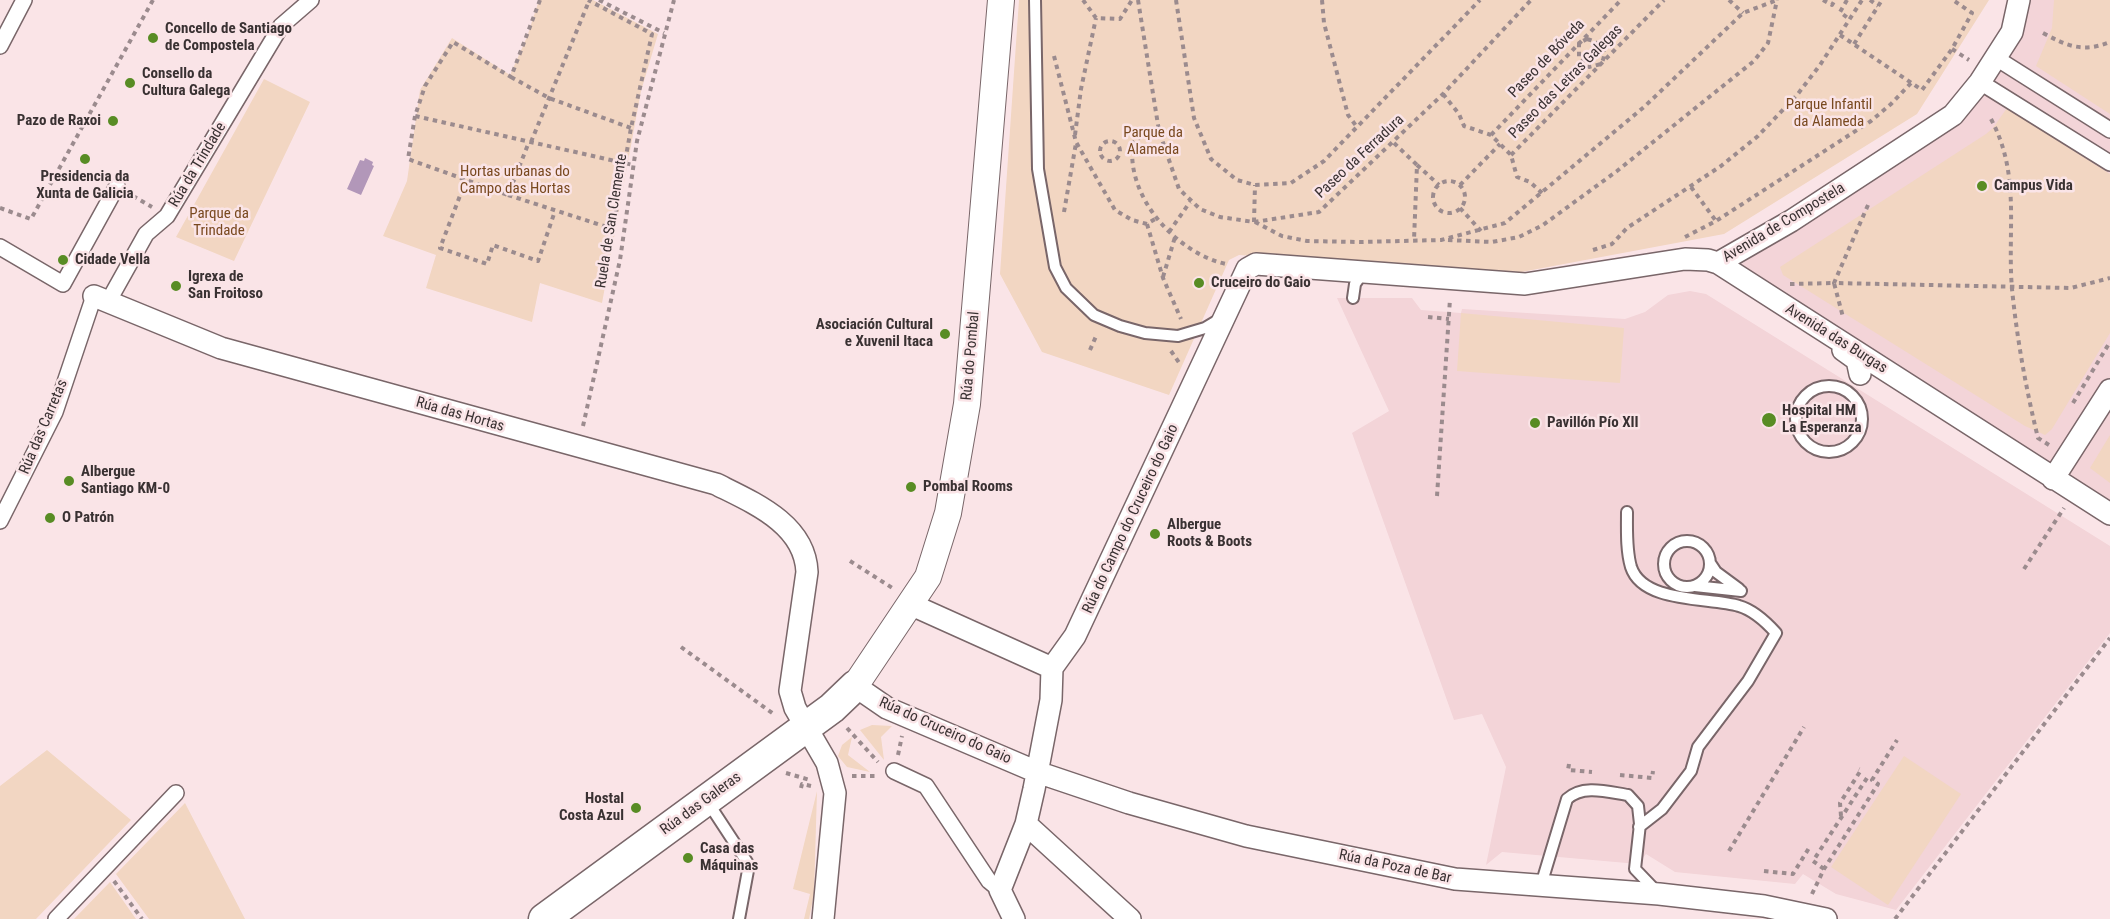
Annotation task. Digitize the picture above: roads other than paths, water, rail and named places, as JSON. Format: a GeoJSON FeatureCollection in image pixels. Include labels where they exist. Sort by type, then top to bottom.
{"type":"FeatureCollection","features":[{"type":"Feature","properties":{"kind":"main road","name":"Rúa das Galeras"},"geometry":{"type":"LineString","coordinates":[[544,919],[706,801],[793,718],[840,701],[855,686]]}},
{"type":"Feature","properties":{"kind":"street"},"geometry":{"type":"LineString","coordinates":[[0,46],[24,0]]}},
{"type":"Feature","properties":{"kind":"street","name":"Rúa da Trindade"},"geometry":{"type":"LineString","coordinates":[[101,299],[146,234],[167,216],[281,26],[311,0]]}},
{"type":"Feature","properties":{"kind":"street","name":"Rúa do Pombal"},"geometry":{"type":"LineString","coordinates":[[855,686],[907,599],[928,577],[948,513],[963,428],[1001,0]]}},
{"type":"Feature","properties":{"kind":"street","name":"Avenida de Compostela"},"geometry":{"type":"LineString","coordinates":[[1247,269],[1256,264],[1362,274],[1535,284],[1685,259],[1718,263],[1791,221],[1938,126],[1958,109],[1988,70],[2012,32],[2019,0]]}},
{"type":"Feature","properties":{"kind":"street"},"geometry":{"type":"LineString","coordinates":[[1988,70],[2110,129]]}},
{"type":"Feature","properties":{"kind":"street"},"geometry":{"type":"LineString","coordinates":[[1988,70],[2110,163]]}},
{"type":"Feature","properties":{"kind":"street"},"geometry":{"type":"LineString","coordinates":[[0,248],[63,284],[117,186]]}},
{"type":"Feature","properties":{"kind":"street","name":"Avenida das Burgas"},"geometry":{"type":"LineString","coordinates":[[1718,263],[1860,376],[2053,479],[2110,514]]}},
{"type":"Feature","properties":{"kind":"street","name":"Rúa do Campo do Cruceiro do Gaio"},"geometry":{"type":"LineString","coordinates":[[1052,668],[1075,636],[1228,314],[1247,269]]}},
{"type":"Feature","properties":{"kind":"street","name":"Rúa das Hortas"},"geometry":{"type":"LineString","coordinates":[[101,299],[221,348],[716,484],[752,502],[784,524],[795,536],[807,559],[791,677],[793,718]]}},
{"type":"Feature","properties":{"kind":"street","name":"Rúa das Carretas"},"geometry":{"type":"LineString","coordinates":[[0,521],[55,412],[101,299]]}},
{"type":"Feature","properties":{"kind":"street"},"geometry":{"type":"LineString","coordinates":[[2053,479],[2110,390]]}},
{"type":"Feature","properties":{"kind":"street"},"geometry":{"type":"LineString","coordinates":[[907,599],[1052,668],[1051,700],[1026,824],[1000,890]]}},
{"type":"Feature","properties":{"kind":"street","name":"Rúa do Cruceiro do Gaio"},"geometry":{"type":"LineString","coordinates":[[855,686],[887,708],[1037,772]]}},
{"type":"Feature","properties":{"kind":"street"},"geometry":{"type":"LineString","coordinates":[[793,718],[827,763],[835,793],[823,919]]}},
{"type":"Feature","properties":{"kind":"street"},"geometry":{"type":"LineString","coordinates":[[888,772],[926,786],[989,880],[1000,890],[1014,919]]}},
{"type":"Feature","properties":{"kind":"street","name":"Rúa da Poza de Bar"},"geometry":{"type":"LineString","coordinates":[[1037,772],[1129,803],[1246,836],[1455,879],[1659,894],[1764,906],[1826,919]]}},
{"type":"Feature","properties":{"kind":"street"},"geometry":{"type":"LineString","coordinates":[[56,919],[176,793]]}},
{"type":"Feature","properties":{"kind":"street"},"geometry":{"type":"LineString","coordinates":[[1026,824],[1130,919]]}},
{"type":"Feature","properties":{"kind":"lane"},"geometry":{"type":"LineString","coordinates":[[1035,0],[1038,169],[1055,267],[1066,288],[1094,315],[1145,333],[1178,336],[1188,334],[1228,314]]}},
{"type":"Feature","properties":{"kind":"lane"},"geometry":{"type":"LineString","coordinates":[[1353,298],[1355,284],[1362,274]]}},
{"type":"Feature","properties":{"kind":"lane"},"geometry":{"type":"LineString","coordinates":[[1860,376],[1862,411],[1860,433],[1854,442],[1846,448],[1825,452],[1806,442],[1797,423],[1797,413],[1808,394],[1860,376]]}},
{"type":"Feature","properties":{"kind":"lane"},"geometry":{"type":"LineString","coordinates":[[1627,512],[1631,567],[1641,581],[1656,590],[1681,597],[1740,606],[1776,633],[1748,681],[1698,747],[1691,771],[1662,809],[1639,827]]}},
{"type":"Feature","properties":{"kind":"lane"},"geometry":{"type":"LineString","coordinates":[[1683,542],[1698,544],[1710,562],[1716,572],[1741,591],[1680,586],[1669,577],[1664,563],[1670,549],[1683,542]]}},
{"type":"Feature","properties":{"kind":"lane"},"geometry":{"type":"LineString","coordinates":[[1695,586],[1707,577],[1710,562]]}},
{"type":"Feature","properties":{"kind":"lane"},"geometry":{"type":"LineString","coordinates":[[1541,885],[1567,799],[1574,792],[1583,789],[1628,795],[1638,806],[1639,827],[1635,869],[1659,894]]}},
{"type":"Feature","properties":{"kind":"lane"},"geometry":{"type":"LineString","coordinates":[[706,801],[749,865],[739,919]]}},
{"type":"Feature","properties":{"kind":"place","name":"Concello de Santiago de Compostela"},"geometry":{"type":"Point","coordinates":[153,38]}},
{"type":"Feature","properties":{"kind":"place","name":"Consello da Cultura Galega"},"geometry":{"type":"Point","coordinates":[130,83]}},
{"type":"Feature","properties":{"kind":"place","name":"Pazo de Raxoi"},"geometry":{"type":"Point","coordinates":[113,121]}},
{"type":"Feature","properties":{"kind":"place","name":"Presidencia da Xunta de Galicia"},"geometry":{"type":"Point","coordinates":[85,159]}},
{"type":"Feature","properties":{"kind":"place","name":"Campus Vida"},"geometry":{"type":"Point","coordinates":[1982,186]}},
{"type":"Feature","properties":{"kind":"place","name":"Cidade Vella"},"geometry":{"type":"Point","coordinates":[63,260]}},
{"type":"Feature","properties":{"kind":"place","name":"Cruceiro do Gaio"},"geometry":{"type":"Point","coordinates":[1199,283]}},
{"type":"Feature","properties":{"kind":"place","name":"Igrexa de San Froitoso"},"geometry":{"type":"Point","coordinates":[176,286]}},
{"type":"Feature","properties":{"kind":"place","name":"Asociación Cultural e Xuvenil Itaca"},"geometry":{"type":"Point","coordinates":[945,334]}},
{"type":"Feature","properties":{"kind":"place","name":"Hospital HM La Esperanza"},"geometry":{"type":"Point","coordinates":[1769,420]}},
{"type":"Feature","properties":{"kind":"place","name":"Pavillón Pío XII"},"geometry":{"type":"Point","coordinates":[1535,423]}},
{"type":"Feature","properties":{"kind":"place","name":"Albergue Santiago KM-0"},"geometry":{"type":"Point","coordinates":[69,481]}},
{"type":"Feature","properties":{"kind":"place","name":"Pombal Rooms"},"geometry":{"type":"Point","coordinates":[911,487]}},
{"type":"Feature","properties":{"kind":"place","name":"O Patrón"},"geometry":{"type":"Point","coordinates":[50,518]}},
{"type":"Feature","properties":{"kind":"place","name":"Albergue Roots & Boots"},"geometry":{"type":"Point","coordinates":[1155,534]}},
{"type":"Feature","properties":{"kind":"place","name":"Hostal Costa Azul"},"geometry":{"type":"Point","coordinates":[636,808]}},
{"type":"Feature","properties":{"kind":"place","name":"Casa das Máquinas"},"geometry":{"type":"Point","coordinates":[688,858]}},
{"type":"Feature","properties":{"kind":"park label","name":"Parque Infantil da Alameda"},"geometry":{"type":"Point","coordinates":[1829,114]}},
{"type":"Feature","properties":{"kind":"park label","name":"Parque da Alameda"},"geometry":{"type":"Point","coordinates":[1153,142]}},
{"type":"Feature","properties":{"kind":"park label","name":"Hortas urbanas do Campo das Hortas"},"geometry":{"type":"Point","coordinates":[515,180]}},
{"type":"Feature","properties":{"kind":"park label","name":"Parque da Trindade"},"geometry":{"type":"Point","coordinates":[219,222]}}]}
